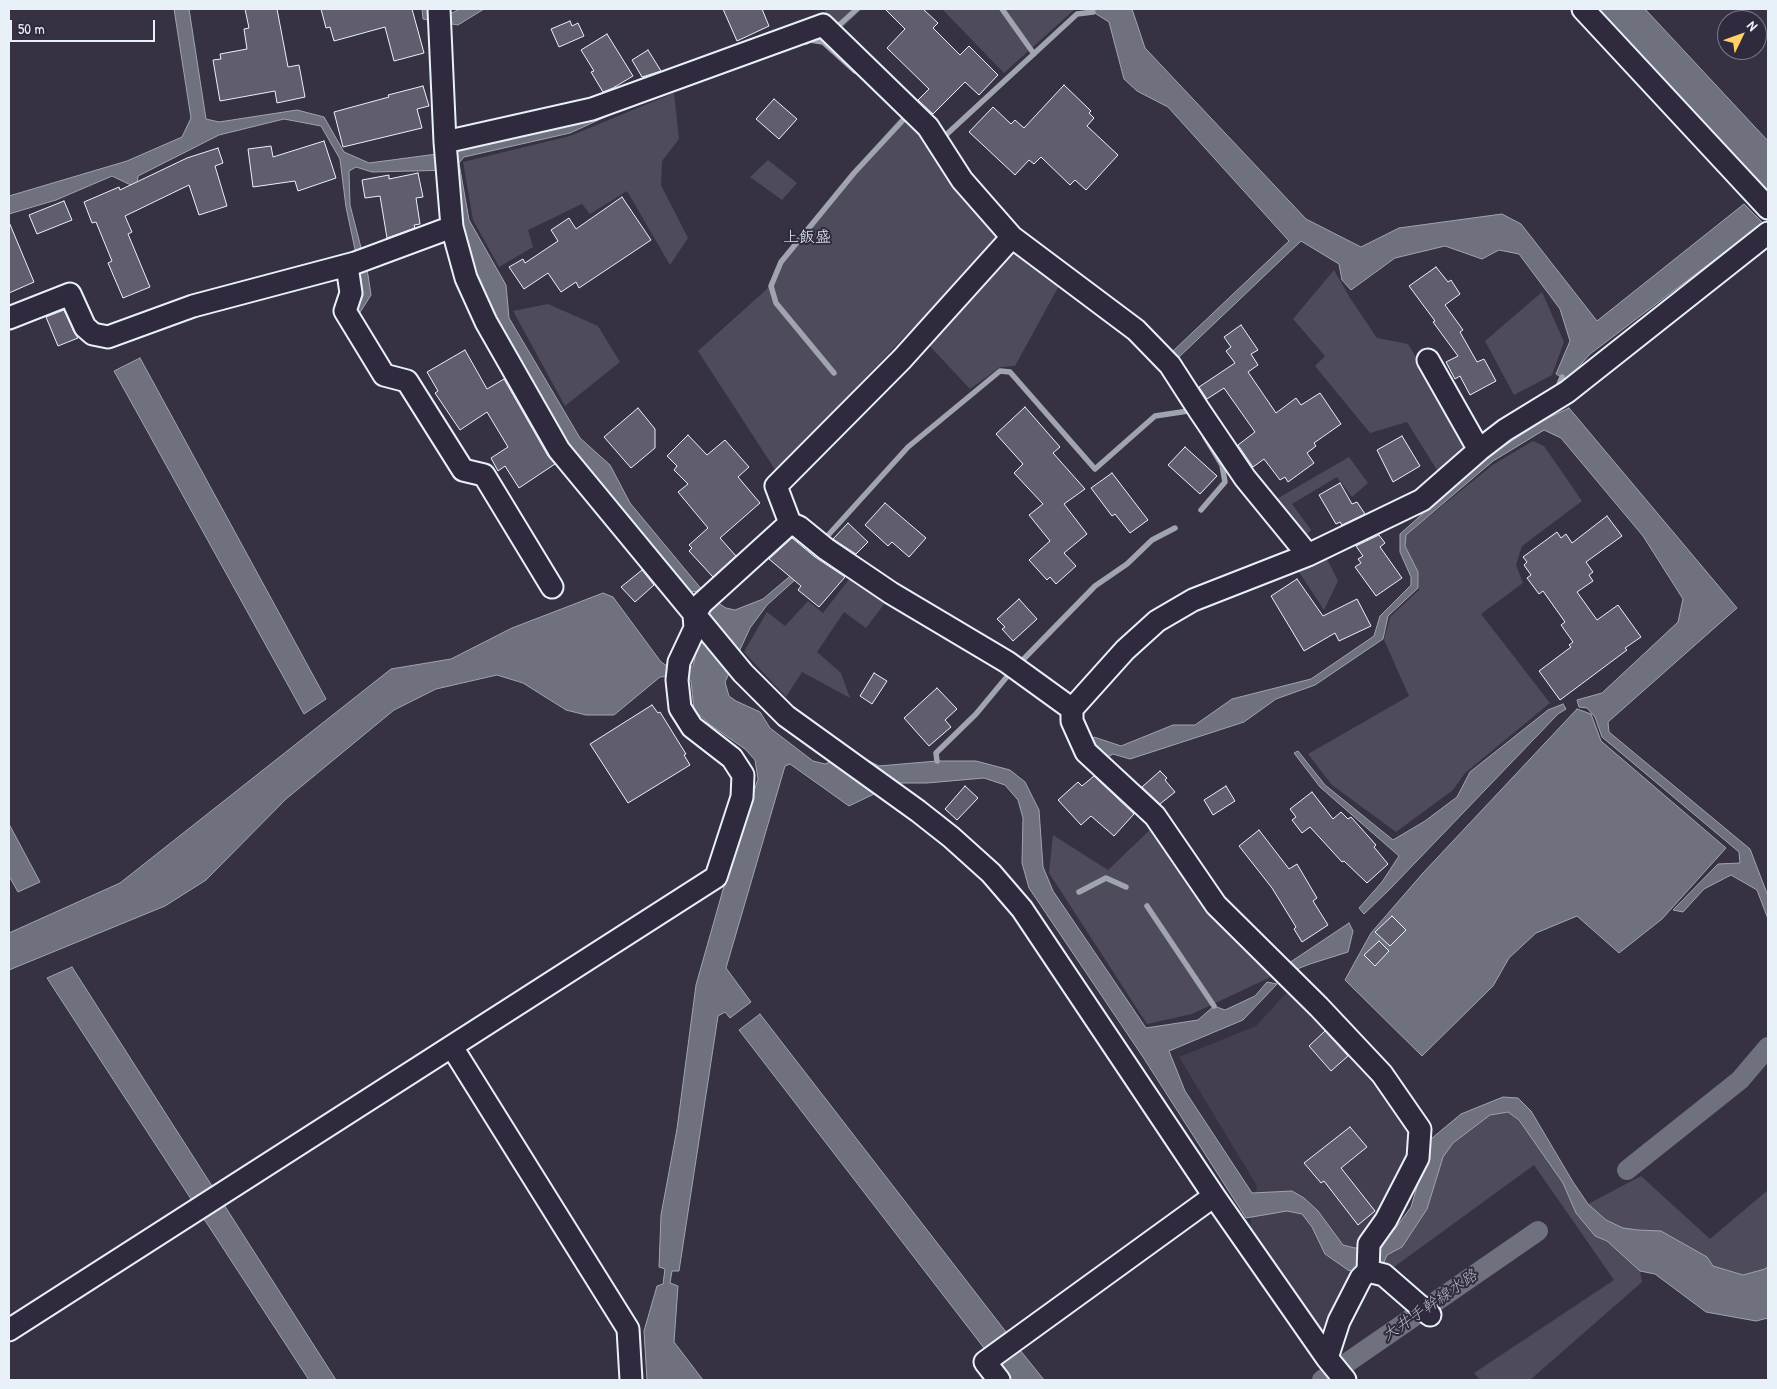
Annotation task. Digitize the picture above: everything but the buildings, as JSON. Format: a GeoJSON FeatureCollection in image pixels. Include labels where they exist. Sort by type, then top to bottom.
{"type":"FeatureCollection","features":[{"type":"Feature","properties":{"kind":"street"},"geometry":{"type":"LineString","coordinates":[[1583,9],[1768,208]]}},
{"type":"Feature","properties":{"kind":"street"},"geometry":{"type":"LineString","coordinates":[[439,17],[446,157],[452,227],[466,278],[486,322],[559,450],[702,605],[744,673],[786,716],[893,792],[951,838],[992,874],[1022,909],[1214,1196],[1344,1380]]}},
{"type":"Feature","properties":{"kind":"street"},"geometry":{"type":"LineString","coordinates":[[446,157],[592,109],[819,17],[928,127],[962,180],[1012,237],[1136,330],[1170,365],[1245,478],[1308,555]]}},
{"type":"Feature","properties":{"kind":"street"},"geometry":{"type":"LineString","coordinates":[[9,318],[70,294],[85,327],[93,334],[108,337],[193,306],[356,263],[452,227]]}},
{"type":"Feature","properties":{"kind":"street"},"geometry":{"type":"LineString","coordinates":[[1327,1358],[1339,1321],[1356,1286],[1368,1271],[1369,1244],[1391,1212],[1418,1158],[1420,1130],[1382,1074],[1319,1007],[1216,905],[1155,816],[1086,752],[1072,721],[1072,709],[1125,650],[1157,621],[1194,600],[1308,555],[1422,500],[1479,450],[1505,430],[1560,397],[1768,233]]}},
{"type":"Feature","properties":{"kind":"street"},"geometry":{"type":"LineString","coordinates":[[1012,237],[902,359],[776,486],[790,523],[799,527],[821,545],[891,593],[1015,668],[1072,709]]}},
{"type":"Feature","properties":{"kind":"street"},"geometry":{"type":"LineString","coordinates":[[356,263],[351,293],[345,311],[384,375],[408,381],[463,470],[484,475],[552,587]]}},
{"type":"Feature","properties":{"kind":"street"},"geometry":{"type":"LineString","coordinates":[[1428,360],[1479,450]]}},
{"type":"Feature","properties":{"kind":"street"},"geometry":{"type":"LineString","coordinates":[[9,1330],[716,877],[742,797],[743,775],[732,758],[692,727],[680,708],[678,671],[702,605],[790,523]]}},
{"type":"Feature","properties":{"kind":"street"},"geometry":{"type":"LineString","coordinates":[[452,1047],[628,1329],[631,1380]]}},
{"type":"Feature","properties":{"kind":"street"},"geometry":{"type":"LineString","coordinates":[[999,1380],[985,1362],[1214,1196]]}},
{"type":"Feature","properties":{"kind":"street"},"geometry":{"type":"LineString","coordinates":[[1368,1271],[1384,1276],[1423,1309]]}},
{"type":"Feature","properties":{"kind":"shaded area"},"geometry":{"type":"Polygon","coordinates":[[[825,9],[862,9],[838,32],[828,22],[825,9]]]}},
{"type":"Feature","properties":{"kind":"shaded area"},"geometry":{"type":"Polygon","coordinates":[[[942,9],[1075,9],[1004,73],[942,9]]]}},
{"type":"Feature","properties":{"kind":"shaded area"},"geometry":{"type":"Polygon","coordinates":[[[674,93],[679,139],[662,161],[661,185],[688,238],[670,265],[627,191],[590,214],[582,204],[528,230],[533,247],[499,267],[473,220],[463,162],[570,136],[674,93]]]}},
{"type":"Feature","properties":{"kind":"shaded area"},"geometry":{"type":"Polygon","coordinates":[[[900,118],[929,139],[1000,237],[776,471],[698,351],[767,289],[778,262],[852,172],[900,118]]]}},
{"type":"Feature","properties":{"kind":"shaded area"},"geometry":{"type":"Polygon","coordinates":[[[768,160],[797,183],[782,200],[750,177],[768,160]]]}},
{"type":"Feature","properties":{"kind":"shaded area"},"geometry":{"type":"Polygon","coordinates":[[[1013,250],[1061,282],[1015,366],[1000,367],[970,389],[927,343],[1013,250]]]}},
{"type":"Feature","properties":{"kind":"shaded area"},"geometry":{"type":"Polygon","coordinates":[[[1334,270],[1377,338],[1408,344],[1471,447],[1440,475],[1407,422],[1370,433],[1315,366],[1325,356],[1293,319],[1334,270]]]}},
{"type":"Feature","properties":{"kind":"shaded area"},"geometry":{"type":"Polygon","coordinates":[[[1542,292],[1564,342],[1552,375],[1514,395],[1485,341],[1542,292]]]}},
{"type":"Feature","properties":{"kind":"shaded area"},"geometry":{"type":"Polygon","coordinates":[[[548,304],[598,326],[620,362],[565,406],[513,311],[548,304]]]}},
{"type":"Feature","properties":{"kind":"shaded area"},"geometry":{"type":"Polygon","coordinates":[[[1533,441],[1544,446],[1582,501],[1522,546],[1516,565],[1523,583],[1481,614],[1550,703],[1465,773],[1453,790],[1396,832],[1332,785],[1308,754],[1409,696],[1384,640],[1390,617],[1419,590],[1418,572],[1405,546],[1406,535],[1494,464],[1533,441]]]}},
{"type":"Feature","properties":{"kind":"shaded area"},"geometry":{"type":"Polygon","coordinates":[[[1349,457],[1368,483],[1352,497],[1337,477],[1292,504],[1311,530],[1304,538],[1275,500],[1349,457]]]}},
{"type":"Feature","properties":{"kind":"shaded area"},"geometry":{"type":"Polygon","coordinates":[[[1327,559],[1338,581],[1324,610],[1297,569],[1327,559]]]}},
{"type":"Feature","properties":{"kind":"shaded area"},"geometry":{"type":"Polygon","coordinates":[[[853,574],[888,599],[866,628],[844,612],[817,652],[841,673],[850,698],[802,672],[786,697],[744,652],[767,612],[785,626],[808,601],[823,613],[853,574]]]}},
{"type":"Feature","properties":{"kind":"shaded area"},"geometry":{"type":"Polygon","coordinates":[[[1154,826],[1277,974],[1192,1014],[1147,1024],[1049,873],[1053,835],[1108,870],[1154,826]]]}},
{"type":"Feature","properties":{"kind":"shaded area"},"geometry":{"type":"Polygon","coordinates":[[[1291,988],[1415,1127],[1396,1192],[1365,1241],[1323,1347],[1249,1233],[1257,1186],[1179,1057],[1256,1026],[1291,988]]]}},
{"type":"Feature","properties":{"kind":"shaded area"},"geometry":{"type":"Polygon","coordinates":[[[1508,1112],[1519,1120],[1563,1183],[1576,1213],[1595,1236],[1607,1241],[1640,1271],[1642,1282],[1530,1380],[1480,1380],[1474,1373],[1614,1280],[1534,1165],[1394,1267],[1384,1262],[1387,1255],[1402,1247],[1427,1209],[1443,1157],[1453,1143],[1490,1115],[1508,1112]]]}},
{"type":"Feature","properties":{"kind":"shaded area"},"geometry":{"type":"Polygon","coordinates":[[[1641,1176],[1710,1239],[1768,1190],[1768,1266],[1765,1269],[1743,1275],[1713,1266],[1707,1257],[1638,1230],[1623,1228],[1606,1220],[1588,1204],[1641,1176]]]}},
{"type":"Feature","properties":{"kind":"water"},"geometry":{"type":"Polygon","coordinates":[[[174,9],[189,9],[206,119],[219,122],[297,110],[324,117],[344,152],[369,163],[452,152],[576,122],[638,102],[570,133],[464,157],[459,163],[469,220],[506,285],[509,318],[580,438],[610,465],[630,503],[703,591],[687,592],[576,460],[499,329],[471,268],[452,170],[372,172],[356,167],[349,171],[350,205],[368,275],[371,295],[359,314],[353,315],[363,296],[361,278],[346,207],[340,159],[321,126],[284,119],[219,135],[138,176],[137,188],[112,176],[56,200],[9,214],[9,196],[127,161],[182,137],[191,118],[174,9]]]}},
{"type":"Feature","properties":{"kind":"water"},"geometry":{"type":"Polygon","coordinates":[[[422,9],[430,9],[430,12],[452,13],[460,9],[484,9],[458,25],[423,19],[422,9]]]}},
{"type":"Feature","properties":{"kind":"water"},"geometry":{"type":"Polygon","coordinates":[[[1094,9],[1132,9],[1145,48],[1306,219],[1361,247],[1399,228],[1502,214],[1521,224],[1597,321],[1744,204],[1763,223],[1590,354],[1567,380],[1556,374],[1570,341],[1560,309],[1519,254],[1499,250],[1482,259],[1445,246],[1395,258],[1351,290],[1342,280],[1339,264],[1301,241],[1178,358],[1172,352],[1289,241],[1168,107],[1137,91],[1124,79],[1109,22],[1093,12],[1094,9]]]}},
{"type":"Feature","properties":{"kind":"water"},"geometry":{"type":"Polygon","coordinates":[[[1597,9],[1645,9],[1768,141],[1768,193],[1597,9]]]}},
{"type":"Feature","properties":{"kind":"water"},"geometry":{"type":"Polygon","coordinates":[[[140,358],[326,699],[304,714],[114,371],[140,358]]]}},
{"type":"Feature","properties":{"kind":"water"},"geometry":{"type":"Polygon","coordinates":[[[1569,408],[1737,608],[1608,722],[1609,732],[1750,849],[1768,896],[1768,919],[1757,890],[1731,875],[1704,889],[1683,912],[1673,910],[1718,864],[1740,863],[1739,852],[1602,737],[1595,717],[1587,708],[1579,707],[1577,700],[1602,693],[1678,622],[1683,599],[1643,536],[1561,438],[1544,430],[1493,461],[1406,535],[1405,546],[1418,572],[1418,588],[1388,616],[1383,639],[1315,685],[1276,699],[1244,722],[1130,759],[1113,754],[1103,760],[1089,743],[1094,737],[1121,746],[1173,725],[1195,725],[1232,699],[1311,679],[1374,636],[1380,616],[1411,585],[1411,577],[1400,552],[1400,534],[1447,490],[1490,455],[1546,419],[1569,408]]]}},
{"type":"Feature","properties":{"kind":"water"},"geometry":{"type":"Polygon","coordinates":[[[810,552],[814,552],[815,556],[796,579],[767,605],[750,628],[725,682],[729,696],[760,712],[770,728],[813,761],[825,764],[853,753],[879,766],[937,761],[976,761],[1010,770],[1025,782],[1039,810],[1043,867],[1053,891],[1146,1028],[1198,1020],[1214,1006],[1225,1010],[1255,996],[1267,982],[1277,984],[1243,1020],[1169,1051],[1185,1091],[1252,1193],[1292,1191],[1304,1198],[1318,1211],[1343,1245],[1355,1248],[1378,1245],[1395,1229],[1411,1207],[1431,1139],[1461,1114],[1503,1097],[1518,1098],[1531,1111],[1588,1204],[1606,1220],[1623,1228],[1661,1231],[1707,1257],[1713,1266],[1743,1275],[1765,1269],[1768,1266],[1768,1318],[1756,1321],[1706,1312],[1655,1274],[1640,1271],[1607,1241],[1595,1236],[1576,1213],[1563,1183],[1519,1120],[1508,1112],[1490,1115],[1453,1143],[1443,1157],[1427,1209],[1402,1247],[1387,1255],[1384,1262],[1354,1272],[1348,1270],[1325,1254],[1312,1227],[1302,1214],[1287,1211],[1246,1218],[1143,1057],[1029,888],[1022,863],[1023,818],[1018,800],[1005,785],[984,778],[927,783],[897,783],[849,806],[790,764],[785,766],[726,968],[751,1002],[730,1018],[725,1012],[718,1016],[679,1271],[672,1271],[670,1283],[678,1286],[674,1342],[703,1380],[647,1380],[644,1331],[657,1286],[663,1284],[665,1269],[659,1267],[661,1215],[677,1129],[696,985],[736,844],[758,779],[755,760],[745,749],[709,724],[694,710],[691,681],[688,678],[660,677],[614,715],[586,715],[566,710],[523,683],[497,675],[436,689],[394,710],[286,799],[206,880],[165,906],[9,970],[9,933],[120,883],[391,669],[451,659],[512,628],[603,593],[613,597],[661,662],[667,666],[689,668],[693,666],[709,608],[715,601],[726,608],[735,610],[763,599],[789,577],[810,552]]]}},
{"type":"Feature","properties":{"kind":"water"},"geometry":{"type":"Polygon","coordinates":[[[1563,704],[1566,709],[1558,714],[1364,914],[1359,908],[1382,882],[1399,856],[1320,787],[1294,753],[1298,751],[1325,785],[1393,840],[1425,821],[1457,797],[1470,772],[1548,710],[1563,704]]]}},
{"type":"Feature","properties":{"kind":"water"},"geometry":{"type":"Polygon","coordinates":[[[1577,709],[1591,714],[1601,741],[1726,848],[1662,919],[1619,953],[1577,916],[1536,933],[1509,958],[1493,986],[1422,1056],[1345,980],[1371,933],[1423,873],[1577,709]]]}},
{"type":"Feature","properties":{"kind":"water"},"geometry":{"type":"Polygon","coordinates":[[[9,824],[40,882],[18,892],[9,876],[9,824]]]}},
{"type":"Feature","properties":{"kind":"water"},"geometry":{"type":"Polygon","coordinates":[[[1349,923],[1353,931],[1348,952],[1292,971],[1286,965],[1349,923]]]}},
{"type":"Feature","properties":{"kind":"water"},"geometry":{"type":"Polygon","coordinates":[[[72,967],[336,1380],[309,1380],[47,978],[72,967]]]}},
{"type":"Feature","properties":{"kind":"water"},"geometry":{"type":"Polygon","coordinates":[[[760,1014],[1006,1332],[984,1348],[739,1030],[760,1014]]]}},
{"type":"Feature","properties":{"kind":"water"},"geometry":{"type":"Polygon","coordinates":[[[1020,1350],[1044,1380],[1009,1380],[999,1367],[1020,1350]]]}},
{"type":"Feature","properties":{"kind":"waterway"},"geometry":{"type":"LineString","coordinates":[[837,27],[857,9]]}},
{"type":"Feature","properties":{"kind":"waterway"},"geometry":{"type":"LineString","coordinates":[[1002,9],[1034,54]]}},
{"type":"Feature","properties":{"kind":"waterway"},"geometry":{"type":"LineString","coordinates":[[947,134],[1077,14],[1093,12]]}},
{"type":"Feature","properties":{"kind":"waterway"},"geometry":{"type":"LineString","coordinates":[[806,42],[810,40],[823,42],[855,71]]}},
{"type":"Feature","properties":{"kind":"waterway"},"geometry":{"type":"LineString","coordinates":[[834,373],[776,303],[771,286],[781,262],[854,173],[905,118]]}},
{"type":"Feature","properties":{"kind":"waterway"},"geometry":{"type":"LineString","coordinates":[[822,542],[908,447],[1000,371],[1010,372],[1095,469],[1155,416],[1188,411]]}},
{"type":"Feature","properties":{"kind":"waterway"},"geometry":{"type":"LineString","coordinates":[[1557,389],[1562,377]]}},
{"type":"Feature","properties":{"kind":"waterway"},"geometry":{"type":"LineString","coordinates":[[1201,510],[1225,482],[1222,465],[1205,437]]}},
{"type":"Feature","properties":{"kind":"waterway"},"geometry":{"type":"LineString","coordinates":[[937,761],[936,753],[976,714],[1010,673],[1095,586],[1127,564],[1152,540],[1175,528]]}},
{"type":"Feature","properties":{"kind":"waterway"},"geometry":{"type":"LineString","coordinates":[[1079,892],[1106,878],[1126,887]]}},
{"type":"Feature","properties":{"kind":"waterway"},"geometry":{"type":"LineString","coordinates":[[1147,906],[1214,1006]]}},
{"type":"Feature","properties":{"kind":"waterway"},"geometry":{"type":"LineString","coordinates":[[1627,1170],[1740,1080],[1768,1047]]}},
{"type":"Feature","properties":{"kind":"waterway","name":"大井手幹線水路"},"geometry":{"type":"LineString","coordinates":[[1322,1380],[1538,1231]]}},
{"type":"Feature","properties":{"kind":"district","name":"上飯盛"},"geometry":{"type":"Point","coordinates":[807,238]}}]}
